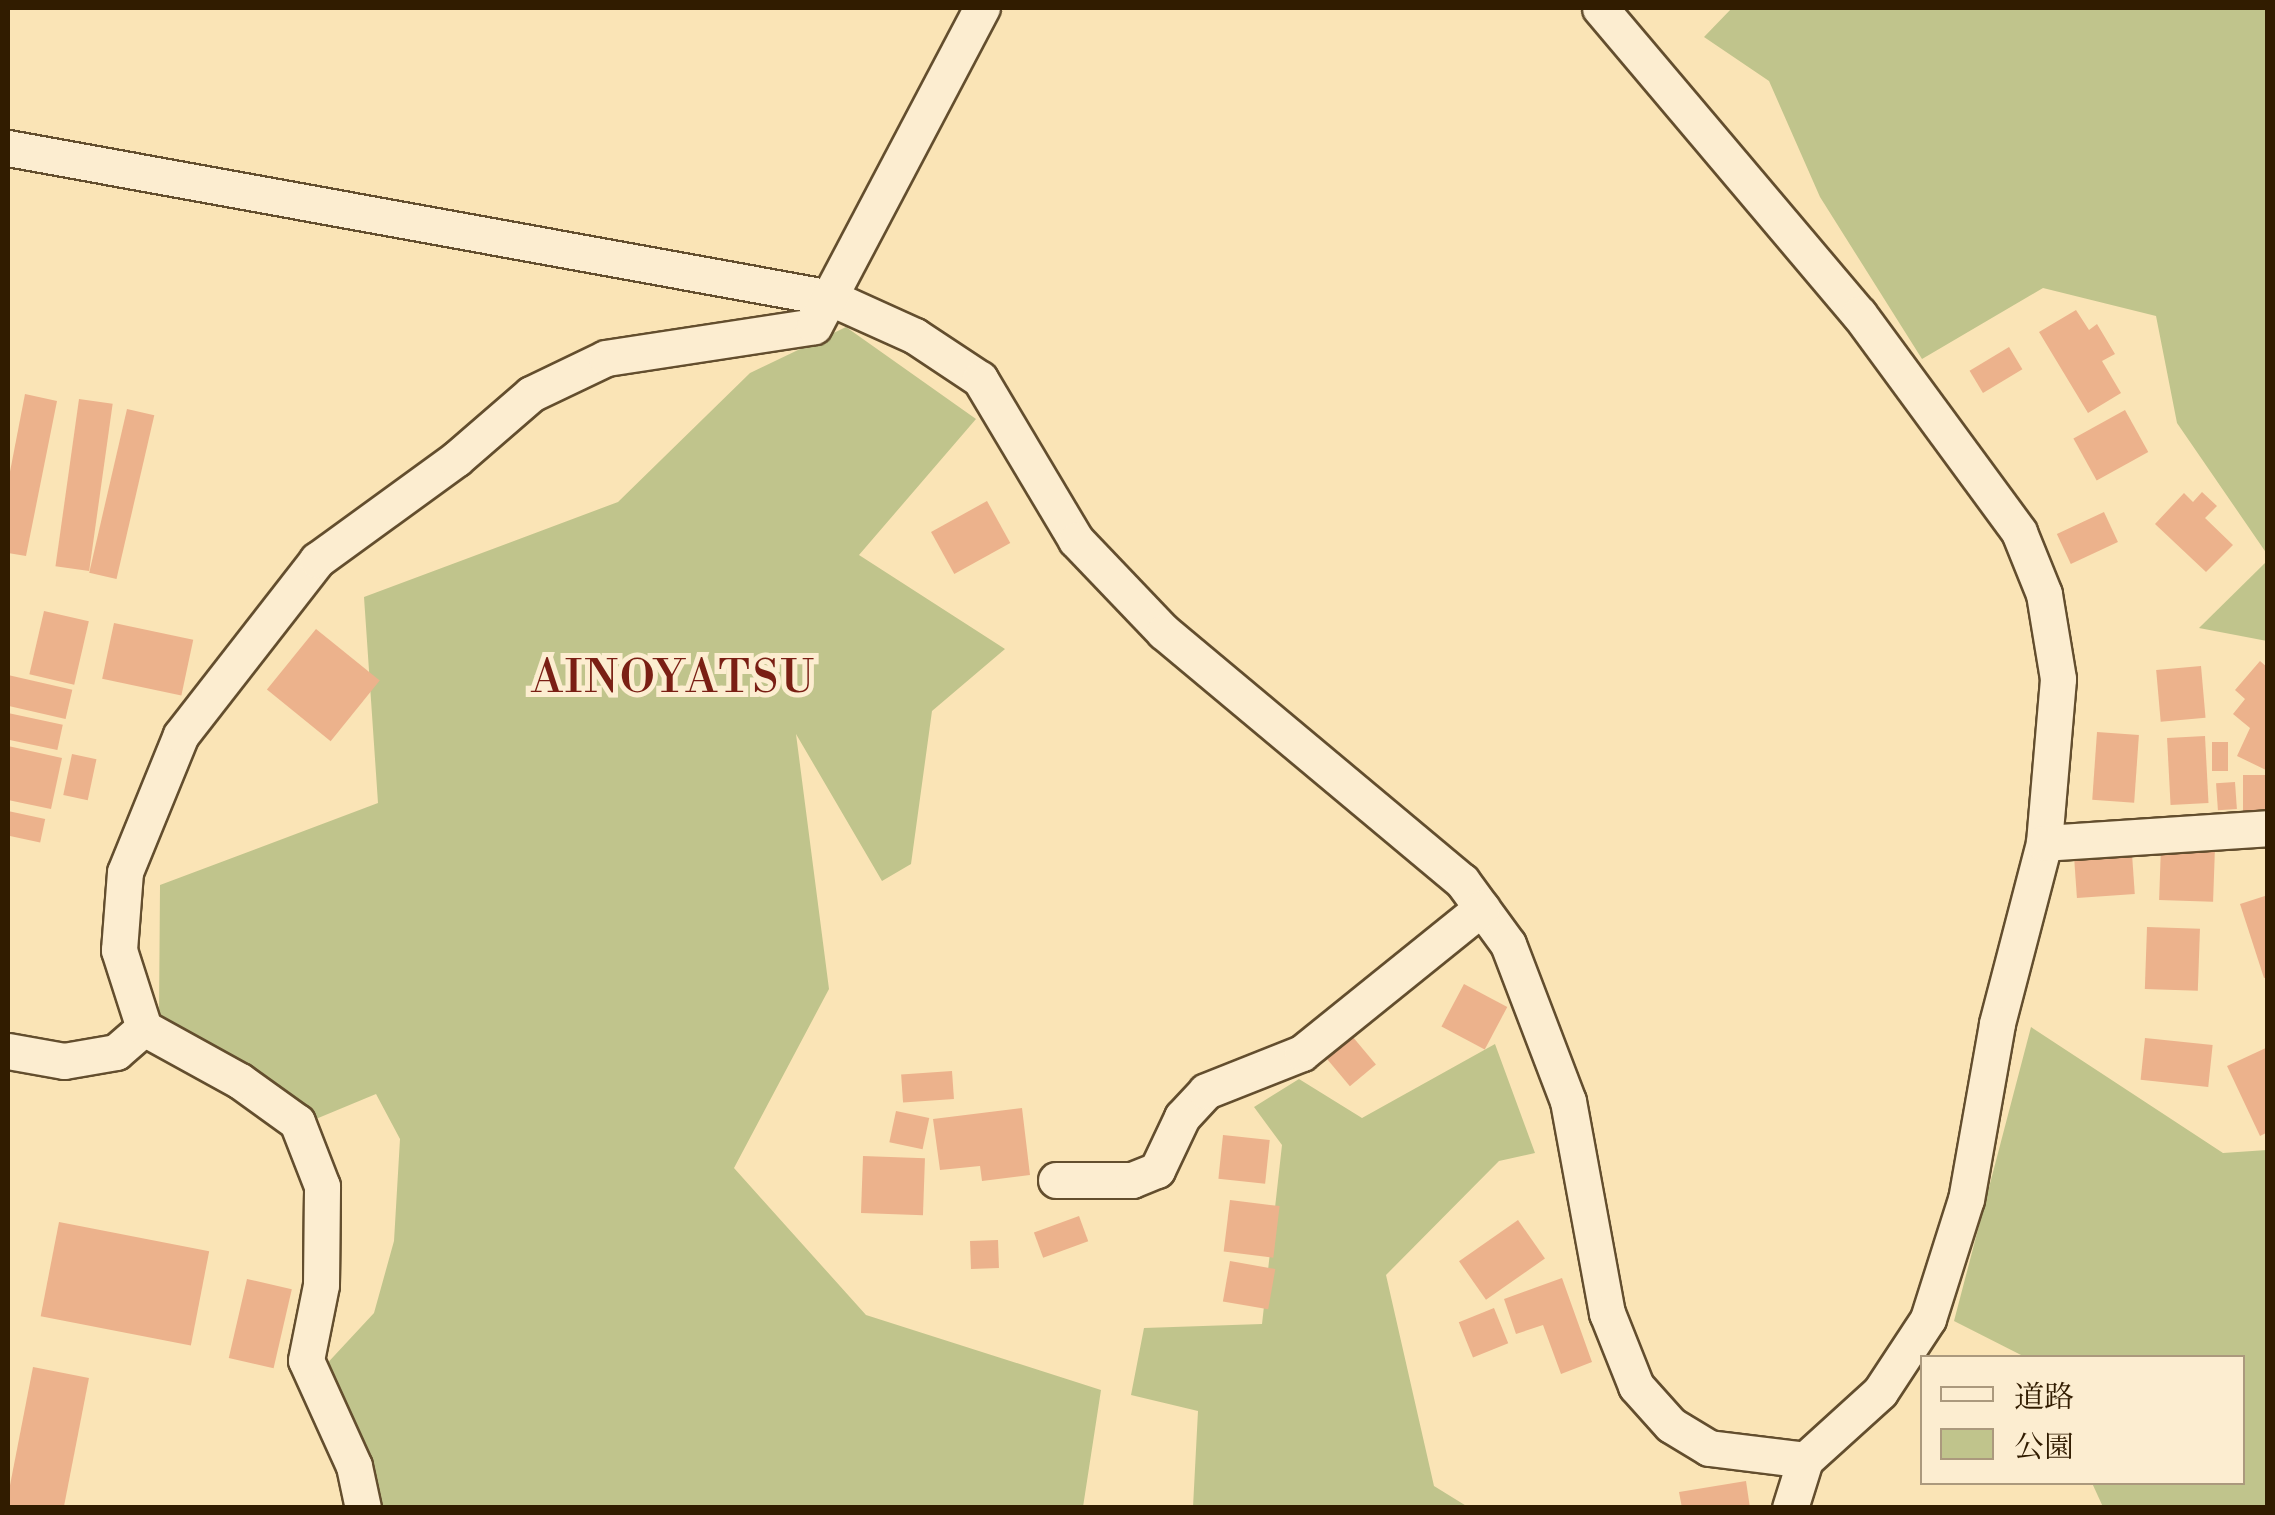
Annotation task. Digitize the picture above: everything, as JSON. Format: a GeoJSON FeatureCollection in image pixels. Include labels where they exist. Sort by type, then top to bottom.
{"type":"FeatureCollection","features":[{"type":"Feature","properties":{"kind":"street"},"geometry":{"type":"LineString","coordinates":[[363,1508],[354,1466],[306,1360],[321,1285],[322,1186],[297,1122],[240,1081],[144,1028],[119,950],[125,872],[181,734],[317,560],[456,460],[531,394],[606,358],[814,326],[982,8]]}},
{"type":"Feature","properties":{"kind":"street"},"geometry":{"type":"LineString","coordinates":[[1600,8],[1859,314],[2018,532],[2044,594],[2058,679],[2044,844],[1997,1024],[1966,1199],[1928,1319],[1880,1392],[1805,1460],[1790,1508]]}},
{"type":"Feature","properties":{"kind":"street"},"geometry":{"type":"LineString","coordinates":[[8,148],[831,298],[915,336],[980,380],[1076,540],[1152,619],[1448,869],[1508,944],[1568,1101],[1606,1313],[1636,1386],[1671,1425],[1709,1448],[1805,1460]]}},
{"type":"Feature","properties":{"kind":"street"},"geometry":{"type":"LineString","coordinates":[[2044,844],[2268,828]]}},
{"type":"Feature","properties":{"kind":"street"},"geometry":{"type":"LineString","coordinates":[[1056,1180],[1132,1180],[1157,1170],[1182,1117],[1206,1091],[1302,1053],[1482,908]]}},
{"type":"Feature","properties":{"kind":"street"},"geometry":{"type":"LineString","coordinates":[[8,1051],[64,1061],[116,1052],[144,1028]]}},
{"type":"Feature","properties":{"kind":"green space"},"geometry":{"type":"Polygon","coordinates":[[[1732,8],[2267,8],[2267,554],[2177,423],[2156,316],[2043,288],[1922,359],[1820,197],[1769,81],[1704,37],[1732,8]]]}},
{"type":"Feature","properties":{"kind":"green space"},"geometry":{"type":"Polygon","coordinates":[[[846,327],[976,419],[859,555],[1005,649],[932,711],[911,864],[882,881],[796,734],[829,989],[734,1168],[866,1315],[1101,1390],[1083,1507],[371,1507],[321,1370],[374,1313],[394,1241],[400,1139],[376,1094],[311,1121],[159,1015],[160,885],[378,803],[364,597],[618,502],[750,373],[846,327]]]}},
{"type":"Feature","properties":{"kind":"green space"},"geometry":{"type":"Polygon","coordinates":[[[2267,561],[2267,641],[2199,628],[2267,561]]]}},
{"type":"Feature","properties":{"kind":"green space"},"geometry":{"type":"Polygon","coordinates":[[[2031,1027],[2223,1153],[2267,1150],[2267,1507],[2103,1507],[2093,1485],[2245,1485],[2245,1355],[2021,1355],[1954,1321],[2031,1027]]]}},
{"type":"Feature","properties":{"kind":"green space"},"geometry":{"type":"Polygon","coordinates":[[[1495,1044],[1535,1153],[1499,1161],[1386,1275],[1434,1486],[1468,1507],[1193,1507],[1198,1411],[1131,1395],[1144,1328],[1262,1324],[1282,1145],[1254,1107],[1299,1079],[1362,1118],[1495,1044]]]}},
{"type":"Feature","properties":{"kind":"building"},"geometry":{"type":"Polygon","coordinates":[[[2076,310],[2089,330],[2097,324],[2115,354],[2102,361],[2121,393],[2088,413],[2039,332],[2076,310]]]}},
{"type":"Feature","properties":{"kind":"building"},"geometry":{"type":"Polygon","coordinates":[[[2009,347],[2022,369],[1983,393],[1970,371],[2009,347]]]}},
{"type":"Feature","properties":{"kind":"building"},"geometry":{"type":"Polygon","coordinates":[[[25,394],[57,401],[26,556],[8,553],[8,482],[25,394]]]}},
{"type":"Feature","properties":{"kind":"building"},"geometry":{"type":"Polygon","coordinates":[[[79,399],[113,404],[89,571],[55,566],[79,399]]]}},
{"type":"Feature","properties":{"kind":"building"},"geometry":{"type":"Polygon","coordinates":[[[127,409],[154,415],[116,579],[89,573],[127,409]]]}},
{"type":"Feature","properties":{"kind":"building"},"geometry":{"type":"Polygon","coordinates":[[[2125,410],[2148,452],[2097,481],[2073,439],[2125,410]]]}},
{"type":"Feature","properties":{"kind":"building"},"geometry":{"type":"Polygon","coordinates":[[[2202,492],[2217,506],[2205,518],[2233,545],[2206,572],[2155,524],[2184,493],[2193,502],[2202,492]]]}},
{"type":"Feature","properties":{"kind":"building"},"geometry":{"type":"Polygon","coordinates":[[[987,501],[1010,543],[954,574],[931,532],[987,501]]]}},
{"type":"Feature","properties":{"kind":"building"},"geometry":{"type":"Polygon","coordinates":[[[2104,512],[2118,542],[2071,564],[2057,534],[2104,512]]]}},
{"type":"Feature","properties":{"kind":"building"},"geometry":{"type":"Polygon","coordinates":[[[44,611],[89,621],[74,685],[29,674],[44,611]]]}},
{"type":"Feature","properties":{"kind":"building"},"geometry":{"type":"Polygon","coordinates":[[[114,623],[193,640],[181,696],[102,679],[114,623]]]}},
{"type":"Feature","properties":{"kind":"building"},"geometry":{"type":"Polygon","coordinates":[[[316,629],[380,681],[331,741],[267,690],[316,629]]]}},
{"type":"Feature","properties":{"kind":"building"},"geometry":{"type":"Polygon","coordinates":[[[2260,661],[2268,668],[2268,771],[2237,756],[2250,728],[2233,714],[2245,699],[2235,690],[2260,661]]]}},
{"type":"Feature","properties":{"kind":"building"},"geometry":{"type":"Polygon","coordinates":[[[2201,666],[2206,718],[2161,722],[2156,670],[2201,666]]]}},
{"type":"Feature","properties":{"kind":"building"},"geometry":{"type":"Polygon","coordinates":[[[8,675],[72,690],[66,719],[8,706],[8,675]]]}},
{"type":"Feature","properties":{"kind":"building"},"geometry":{"type":"Polygon","coordinates":[[[8,713],[63,725],[57,750],[8,740],[8,713]]]}},
{"type":"Feature","properties":{"kind":"building"},"geometry":{"type":"Polygon","coordinates":[[[2097,732],[2139,735],[2134,803],[2092,800],[2097,732]]]}},
{"type":"Feature","properties":{"kind":"building"},"geometry":{"type":"Polygon","coordinates":[[[2205,736],[2209,803],[2171,805],[2167,738],[2205,736]]]}},
{"type":"Feature","properties":{"kind":"building"},"geometry":{"type":"Polygon","coordinates":[[[2212,742],[2228,742],[2228,771],[2212,771],[2212,742]]]}},
{"type":"Feature","properties":{"kind":"building"},"geometry":{"type":"Polygon","coordinates":[[[8,746],[62,758],[51,809],[8,800],[8,746]]]}},
{"type":"Feature","properties":{"kind":"building"},"geometry":{"type":"Polygon","coordinates":[[[72,754],[96,759],[88,800],[63,795],[72,754]]]}},
{"type":"Feature","properties":{"kind":"building"},"geometry":{"type":"Polygon","coordinates":[[[2243,775],[2268,775],[2268,812],[2243,812],[2243,775]]]}},
{"type":"Feature","properties":{"kind":"building"},"geometry":{"type":"Polygon","coordinates":[[[2235,782],[2237,809],[2218,810],[2216,783],[2235,782]]]}},
{"type":"Feature","properties":{"kind":"building"},"geometry":{"type":"Polygon","coordinates":[[[8,811],[45,819],[40,842],[8,836],[8,811]]]}},
{"type":"Feature","properties":{"kind":"building"},"geometry":{"type":"Polygon","coordinates":[[[2161,846],[2215,848],[2213,902],[2159,900],[2161,846]]]}},
{"type":"Feature","properties":{"kind":"building"},"geometry":{"type":"Polygon","coordinates":[[[2132,854],[2135,894],[2077,898],[2074,858],[2132,854]]]}},
{"type":"Feature","properties":{"kind":"building"},"geometry":{"type":"Polygon","coordinates":[[[2268,895],[2268,977],[2264,978],[2240,904],[2268,895]]]}},
{"type":"Feature","properties":{"kind":"building"},"geometry":{"type":"Polygon","coordinates":[[[2147,927],[2200,929],[2198,991],[2145,989],[2147,927]]]}},
{"type":"Feature","properties":{"kind":"building"},"geometry":{"type":"Polygon","coordinates":[[[1464,984],[1507,1007],[1485,1049],[1441,1026],[1464,984]]]}},
{"type":"Feature","properties":{"kind":"building"},"geometry":{"type":"Polygon","coordinates":[[[1347,1030],[1376,1064],[1350,1086],[1321,1052],[1347,1030]]]}},
{"type":"Feature","properties":{"kind":"building"},"geometry":{"type":"Polygon","coordinates":[[[2145,1038],[2213,1045],[2208,1087],[2141,1080],[2145,1038]]]}},
{"type":"Feature","properties":{"kind":"building"},"geometry":{"type":"Polygon","coordinates":[[[2268,1047],[2268,1132],[2260,1136],[2227,1066],[2268,1047]]]}},
{"type":"Feature","properties":{"kind":"building"},"geometry":{"type":"Polygon","coordinates":[[[952,1071],[954,1099],[903,1102],[901,1075],[952,1071]]]}},
{"type":"Feature","properties":{"kind":"building"},"geometry":{"type":"Polygon","coordinates":[[[1022,1108],[1030,1175],[982,1181],[980,1166],[940,1170],[933,1119],[1022,1108]]]}},
{"type":"Feature","properties":{"kind":"building"},"geometry":{"type":"Polygon","coordinates":[[[896,1111],[929,1118],[923,1149],[889,1142],[896,1111]]]}},
{"type":"Feature","properties":{"kind":"building"},"geometry":{"type":"Polygon","coordinates":[[[1223,1135],[1270,1140],[1265,1184],[1218,1179],[1223,1135]]]}},
{"type":"Feature","properties":{"kind":"building"},"geometry":{"type":"Polygon","coordinates":[[[863,1156],[925,1158],[923,1215],[861,1213],[863,1156]]]}},
{"type":"Feature","properties":{"kind":"building"},"geometry":{"type":"Polygon","coordinates":[[[1230,1200],[1280,1206],[1273,1258],[1224,1252],[1230,1200]]]}},
{"type":"Feature","properties":{"kind":"building"},"geometry":{"type":"Polygon","coordinates":[[[1079,1216],[1088,1241],[1043,1258],[1034,1232],[1079,1216]]]}},
{"type":"Feature","properties":{"kind":"building"},"geometry":{"type":"Polygon","coordinates":[[[1518,1220],[1545,1259],[1486,1300],[1459,1261],[1518,1220]]]}},
{"type":"Feature","properties":{"kind":"building"},"geometry":{"type":"Polygon","coordinates":[[[59,1222],[209,1251],[191,1345],[41,1316],[59,1222]]]}},
{"type":"Feature","properties":{"kind":"building"},"geometry":{"type":"Polygon","coordinates":[[[998,1240],[999,1268],[971,1269],[970,1241],[998,1240]]]}},
{"type":"Feature","properties":{"kind":"building"},"geometry":{"type":"Polygon","coordinates":[[[1230,1261],[1275,1269],[1268,1309],[1223,1301],[1230,1261]]]}},
{"type":"Feature","properties":{"kind":"building"},"geometry":{"type":"Polygon","coordinates":[[[1562,1278],[1592,1362],[1561,1374],[1543,1325],[1516,1334],[1504,1299],[1562,1278]]]}},
{"type":"Feature","properties":{"kind":"building"},"geometry":{"type":"Polygon","coordinates":[[[247,1279],[292,1289],[274,1368],[229,1358],[247,1279]]]}},
{"type":"Feature","properties":{"kind":"building"},"geometry":{"type":"Polygon","coordinates":[[[1494,1308],[1508,1343],[1473,1357],[1459,1322],[1494,1308]]]}},
{"type":"Feature","properties":{"kind":"building"},"geometry":{"type":"Polygon","coordinates":[[[33,1367],[89,1378],[64,1508],[8,1508],[33,1367]]]}},
{"type":"Feature","properties":{"kind":"building"},"geometry":{"type":"Polygon","coordinates":[[[1746,1481],[1750,1508],[1682,1508],[1679,1492],[1746,1481]]]}},
{"type":"Feature","properties":{"kind":"district","name":"AINOYATSU"},"geometry":{"type":"Point","coordinates":[674,679]}}]}
